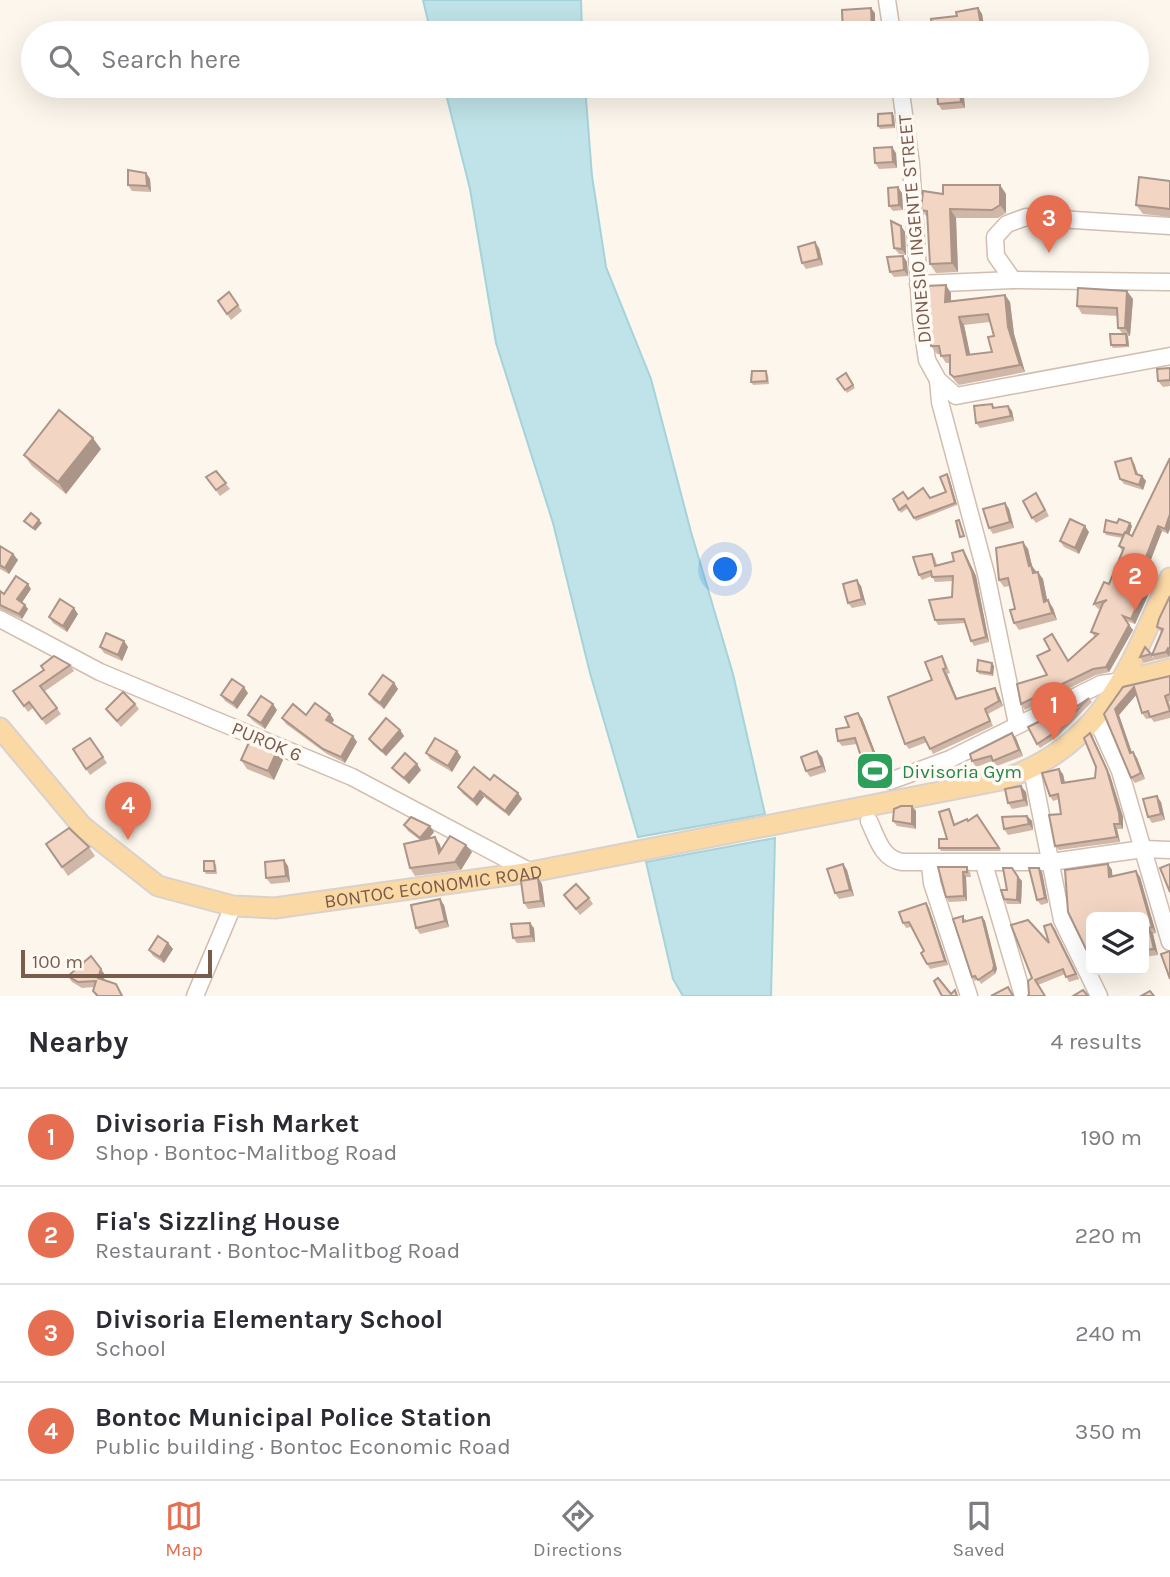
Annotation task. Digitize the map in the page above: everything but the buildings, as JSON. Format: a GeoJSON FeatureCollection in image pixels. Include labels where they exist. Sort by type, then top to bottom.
{"type":"FeatureCollection","features":[{"type":"Feature","properties":{"kind":"main road","name":"BONTOC ECONOMIC ROAD"},"geometry":{"type":"LineString","coordinates":[[0,728],[82,826],[158,886],[233,906],[275,908],[531,872],[929,795],[1001,780],[1032,770],[1059,754],[1096,718],[1123,681],[1170,578]]}},
{"type":"Feature","properties":{"kind":"main road"},"geometry":{"type":"LineString","coordinates":[[1123,681],[1170,669]]}},
{"type":"Feature","properties":{"kind":"street"},"geometry":{"type":"LineString","coordinates":[[887,0],[890,21]]}},
{"type":"Feature","properties":{"kind":"street","name":"DIONESIO INGENTE STREET"},"geometry":{"type":"LineString","coordinates":[[902,98],[911,164],[918,284],[927,360],[938,380],[940,402],[986,575],[1017,724]]}},
{"type":"Feature","properties":{"kind":"street"},"geometry":{"type":"LineString","coordinates":[[1013,280],[996,256],[995,237],[1007,223],[1026,216],[1170,226]]}},
{"type":"Feature","properties":{"kind":"street"},"geometry":{"type":"LineString","coordinates":[[918,284],[1013,280],[1170,282]]}},
{"type":"Feature","properties":{"kind":"street"},"geometry":{"type":"LineString","coordinates":[[938,380],[956,396],[1170,356]]}},
{"type":"Feature","properties":{"kind":"street","name":"PUROK 6"},"geometry":{"type":"LineString","coordinates":[[0,619],[100,672],[352,777],[531,872]]}},
{"type":"Feature","properties":{"kind":"street"},"geometry":{"type":"LineString","coordinates":[[890,781],[950,759],[1101,684],[1123,681]]}},
{"type":"Feature","properties":{"kind":"street"},"geometry":{"type":"LineString","coordinates":[[1096,718],[1120,771],[1170,942]]}},
{"type":"Feature","properties":{"kind":"street"},"geometry":{"type":"LineString","coordinates":[[1032,770],[1062,919],[1099,996]]}},
{"type":"Feature","properties":{"kind":"street"},"geometry":{"type":"LineString","coordinates":[[869,821],[891,861],[930,865],[1051,862],[1143,849],[1170,850]]}},
{"type":"Feature","properties":{"kind":"street"},"geometry":{"type":"LineString","coordinates":[[984,864],[1023,996]]}},
{"type":"Feature","properties":{"kind":"street"},"geometry":{"type":"LineString","coordinates":[[930,865],[932,883],[969,996]]}},
{"type":"Feature","properties":{"kind":"street"},"geometry":{"type":"LineString","coordinates":[[195,996],[233,906]]}},
{"type":"Feature","properties":{"kind":"water"},"geometry":{"type":"Polygon","coordinates":[[[423,0],[581,0],[582,21],[428,21],[423,0]]]}},
{"type":"Feature","properties":{"kind":"water"},"geometry":{"type":"Polygon","coordinates":[[[447,98],[586,98],[592,176],[606,267],[651,379],[691,532],[733,674],[765,814],[638,837],[590,673],[553,523],[496,343],[470,189],[447,98]]]}},
{"type":"Feature","properties":{"kind":"water"},"geometry":{"type":"Polygon","coordinates":[[[775,838],[771,996],[683,996],[673,979],[646,862],[775,838]]]}},
{"type":"Feature","properties":{"kind":"place","name":"Divisoria Elementary School"},"geometry":{"type":"Point","coordinates":[1049,253]}},
{"type":"Feature","properties":{"kind":"place","name":"Fia's Sizzling House"},"geometry":{"type":"Point","coordinates":[1135,611]}},
{"type":"Feature","properties":{"kind":"place","name":"Divisoria Fish Market"},"geometry":{"type":"Point","coordinates":[1054,740]}},
{"type":"Feature","properties":{"kind":"place","name":"Divisoria Gym"},"geometry":{"type":"Point","coordinates":[875,771]}},
{"type":"Feature","properties":{"kind":"place","name":"Bontoc Municipal Police Station"},"geometry":{"type":"Point","coordinates":[128,840]}}]}
